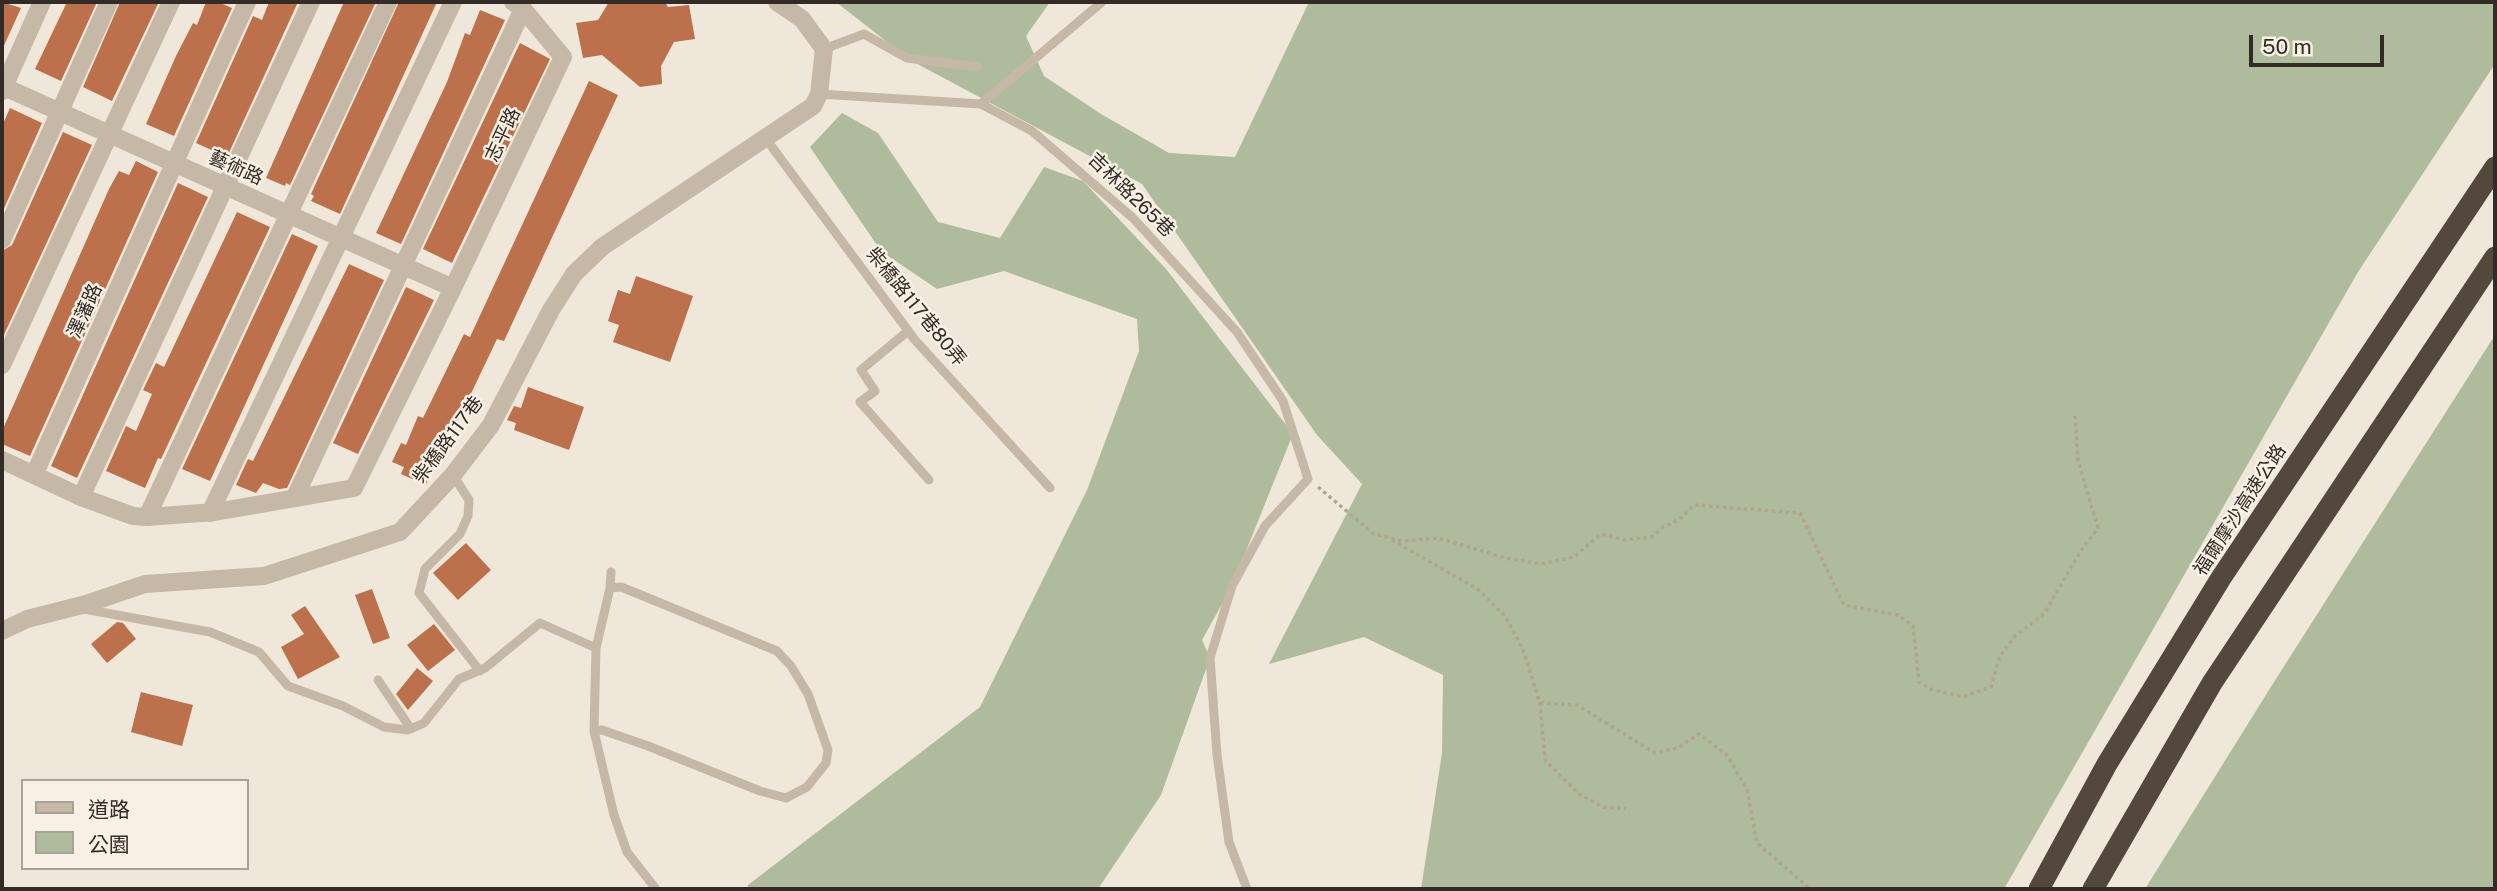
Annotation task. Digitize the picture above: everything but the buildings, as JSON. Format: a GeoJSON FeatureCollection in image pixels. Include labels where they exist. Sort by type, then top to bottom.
{"type":"FeatureCollection","features":[{"type":"Feature","properties":{"kind":"highway","name":"福爾摩沙高速公路"},"geometry":{"type":"LineString","coordinates":[[2039,889],[2107,764],[2221,578],[2495,167]]}},
{"type":"Feature","properties":{"kind":"highway"},"geometry":{"type":"LineString","coordinates":[[2093,889],[2212,683],[2495,257]]}},
{"type":"Feature","properties":{"kind":"street"},"geometry":{"type":"LineString","coordinates":[[2,88],[42,2]]}},
{"type":"Feature","properties":{"kind":"street"},"geometry":{"type":"LineString","coordinates":[[2,240],[109,2]]}},
{"type":"Feature","properties":{"kind":"street"},"geometry":{"type":"LineString","coordinates":[[2,365],[172,2]]}},
{"type":"Feature","properties":{"kind":"street"},"geometry":{"type":"LineString","coordinates":[[174,164],[247,2]]}},
{"type":"Feature","properties":{"kind":"street"},"geometry":{"type":"LineString","coordinates":[[80,497],[311,2]]}},
{"type":"Feature","properties":{"kind":"street"},"geometry":{"type":"LineString","coordinates":[[147,517],[388,2]]}},
{"type":"Feature","properties":{"kind":"street"},"geometry":{"type":"LineString","coordinates":[[210,513],[453,2]]}},
{"type":"Feature","properties":{"kind":"street"},"geometry":{"type":"LineString","coordinates":[[777,2],[802,19],[824,49],[818,94]]}},
{"type":"Feature","properties":{"kind":"street","name":"志平路"},"geometry":{"type":"LineString","coordinates":[[402,267],[518,5],[563,57],[453,288]]}},
{"type":"Feature","properties":{"kind":"street","name":"藝術路"},"geometry":{"type":"LineString","coordinates":[[2,88],[453,288]]}},
{"type":"Feature","properties":{"kind":"street","name":"柴橋路117巷"},"geometry":{"type":"LineString","coordinates":[[2,631],[27,619],[145,584],[264,576],[400,532],[453,475],[491,425],[551,310],[574,275],[602,247],[813,106],[818,94]]}},
{"type":"Feature","properties":{"kind":"street","name":"澤藩路"},"geometry":{"type":"LineString","coordinates":[[34,475],[174,164]]}},
{"type":"Feature","properties":{"kind":"street"},"geometry":{"type":"LineString","coordinates":[[295,497],[402,267]]}},
{"type":"Feature","properties":{"kind":"street"},"geometry":{"type":"LineString","coordinates":[[2,460],[80,497],[133,516],[210,513],[354,488],[453,288]]}},
{"type":"Feature","properties":{"kind":"lane"},"geometry":{"type":"LineString","coordinates":[[981,104],[1102,2]]}},
{"type":"Feature","properties":{"kind":"lane"},"geometry":{"type":"LineString","coordinates":[[824,49],[864,34],[907,58],[977,67]]}},
{"type":"Feature","properties":{"kind":"lane","name":"吉林路265巷"},"geometry":{"type":"LineString","coordinates":[[818,94],[981,104],[1032,131],[1133,218],[1228,322],[1283,401],[1308,479]]}},
{"type":"Feature","properties":{"kind":"lane","name":"柴橋路117巷80弄"},"geometry":{"type":"LineString","coordinates":[[766,139],[908,331],[1050,488]]}},
{"type":"Feature","properties":{"kind":"lane"},"geometry":{"type":"LineString","coordinates":[[908,331],[861,370],[875,391],[860,402],[929,480]]}},
{"type":"Feature","properties":{"kind":"lane"},"geometry":{"type":"LineString","coordinates":[[453,475],[465,491],[468,516],[460,534],[425,569],[419,593],[480,671]]}},
{"type":"Feature","properties":{"kind":"lane"},"geometry":{"type":"LineString","coordinates":[[1247,889],[1229,842],[1217,755],[1210,659],[1232,586],[1265,526],[1308,479]]}},
{"type":"Feature","properties":{"kind":"lane"},"geometry":{"type":"LineString","coordinates":[[611,572],[610,589],[596,648],[594,731],[614,815],[627,852],[656,889]]}},
{"type":"Feature","properties":{"kind":"lane"},"geometry":{"type":"LineString","coordinates":[[594,731],[602,730],[648,746],[760,791],[786,798],[807,787],[826,764],[828,750],[808,694],[791,666],[777,651],[621,587],[610,589]]}},
{"type":"Feature","properties":{"kind":"lane"},"geometry":{"type":"LineString","coordinates":[[74,607],[210,632],[259,652],[288,686],[343,706],[384,727],[411,729],[424,723],[459,679],[480,671],[540,623],[596,648]]}},
{"type":"Feature","properties":{"kind":"lane"},"geometry":{"type":"LineString","coordinates":[[378,680],[411,729]]}},
{"type":"Feature","properties":{"kind":"path"},"geometry":{"type":"LineString","coordinates":[[1308,479],[1374,534],[1403,541],[1438,538],[1506,558],[1541,564],[1574,557],[1601,534],[1626,540],[1652,537],[1663,527],[1680,519],[1694,505],[1800,513],[1844,605],[1898,615],[1913,626],[1919,682],[1930,689],[1964,696],[1991,687],[2000,656],[2015,636],[2044,614],[2082,549],[2098,528],[2078,461],[2075,416]]}},
{"type":"Feature","properties":{"kind":"path"},"geometry":{"type":"LineString","coordinates":[[1387,538],[1479,590],[1505,616],[1522,647],[1541,703],[1545,760],[1579,794],[1604,807],[1626,809]]}},
{"type":"Feature","properties":{"kind":"path"},"geometry":{"type":"LineString","coordinates":[[1541,703],[1577,705],[1655,753],[1677,748],[1699,734],[1727,755],[1747,790],[1756,843],[1810,889]]}},
{"type":"Feature","properties":{"kind":"green space"},"geometry":{"type":"Polygon","coordinates":[[[836,2],[1050,2],[1026,36],[1044,76],[1101,114],[1169,153],[1235,157],[1309,2],[2495,2],[2495,64],[2358,272],[2004,889],[1421,889],[1442,753],[1443,675],[1364,637],[1269,664],[1362,484],[1317,435],[1142,184],[910,60],[836,2]]]}},
{"type":"Feature","properties":{"kind":"green space"},"geometry":{"type":"Polygon","coordinates":[[[842,113],[878,133],[938,222],[1000,238],[1044,167],[1083,181],[1166,269],[1293,434],[1232,586],[1202,640],[1210,658],[1161,795],[1098,889],[748,889],[748,885],[980,707],[1087,490],[1139,351],[1137,319],[1004,271],[937,289],[881,251],[810,147],[842,113]]]}},
{"type":"Feature","properties":{"kind":"green space"},"geometry":{"type":"Polygon","coordinates":[[[2495,335],[2495,889],[2145,889],[2274,682],[2495,335]]]}}]}
